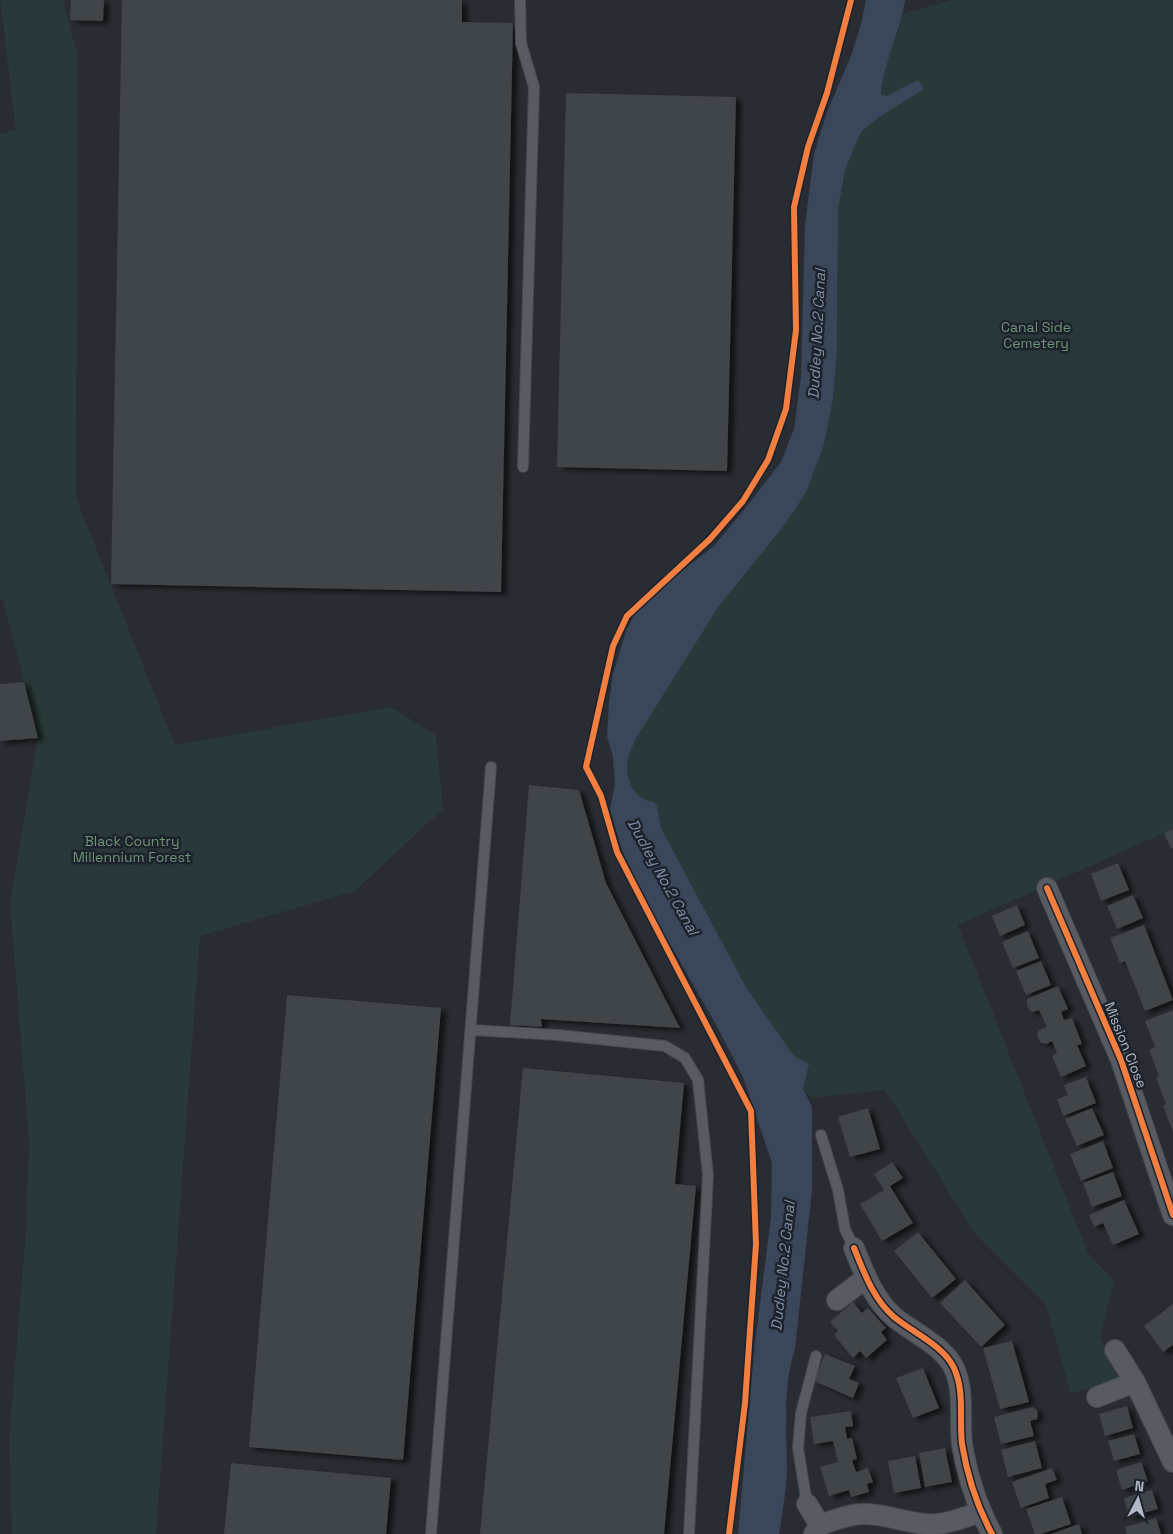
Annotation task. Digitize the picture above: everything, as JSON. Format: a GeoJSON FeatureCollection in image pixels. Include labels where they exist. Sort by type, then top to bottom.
{"type":"FeatureCollection","features":[{"type":"Feature","properties":{"kind":"street","name":"Mission Close"},"geometry":{"type":"LineString","coordinates":[[1047,888],[1121,1060],[1173,1215]]}},
{"type":"Feature","properties":{"kind":"street"},"geometry":{"type":"LineString","coordinates":[[854,1248],[872,1290],[893,1316],[932,1344],[954,1366],[960,1384],[962,1443],[967,1468],[980,1512],[992,1534]]}},
{"type":"Feature","properties":{"kind":"street"},"geometry":{"type":"LineString","coordinates":[[837,1300],[866,1278]]}},
{"type":"Feature","properties":{"kind":"street"},"geometry":{"type":"LineString","coordinates":[[1115,1350],[1136,1382],[1173,1462]]}},
{"type":"Feature","properties":{"kind":"street"},"geometry":{"type":"LineString","coordinates":[[1097,1397],[1136,1382]]}},
{"type":"Feature","properties":{"kind":"street"},"geometry":{"type":"LineString","coordinates":[[807,1504],[817,1530],[845,1517],[863,1514],[888,1516],[926,1524],[960,1520],[980,1512]]}},
{"type":"Feature","properties":{"kind":"lane"},"geometry":{"type":"LineString","coordinates":[[520,0],[521,43],[534,87],[523,467]]}},
{"type":"Feature","properties":{"kind":"lane"},"geometry":{"type":"LineString","coordinates":[[431,1534],[492,767]]}},
{"type":"Feature","properties":{"kind":"lane"},"geometry":{"type":"LineString","coordinates":[[472,1030],[558,1035],[664,1046],[685,1058],[698,1080],[708,1175],[689,1534]]}},
{"type":"Feature","properties":{"kind":"lane"},"geometry":{"type":"LineString","coordinates":[[821,1136],[838,1190],[845,1229],[854,1248]]}},
{"type":"Feature","properties":{"kind":"lane"},"geometry":{"type":"LineString","coordinates":[[807,1504],[798,1448],[800,1412],[816,1356]]}},
{"type":"Feature","properties":{"kind":"green space","name":"Black Country Millennium Forest"},"geometry":{"type":"Polygon","coordinates":[[[0,0],[63,0],[78,57],[76,498],[175,745],[391,707],[436,735],[443,809],[355,891],[200,936],[156,1534],[12,1534],[9,1441],[26,1229],[29,1141],[10,904],[38,738],[3,599],[0,599],[0,134],[16,130],[0,0]]]}},
{"type":"Feature","properties":{"kind":"green space","name":"Canal Side Cemetery"},"geometry":{"type":"Polygon","coordinates":[[[952,0],[1173,0],[1173,829],[958,925],[1088,1253],[1114,1281],[1100,1338],[1118,1377],[1071,1394],[1046,1305],[975,1234],[885,1090],[811,1098],[803,1088],[794,1056],[746,987],[661,828],[657,806],[654,802],[636,793],[629,780],[627,766],[630,751],[637,737],[719,606],[783,527],[806,493],[824,446],[833,399],[837,351],[838,210],[845,170],[861,132],[918,81],[887,96],[881,94],[883,73],[899,29],[902,14],[952,0]]]}},
{"type":"Feature","properties":{"kind":"water","name":"Dudley No.2 Canal"},"geometry":{"type":"Polygon","coordinates":[[[866,0],[905,0],[900,24],[885,70],[881,94],[887,96],[918,80],[924,89],[881,116],[861,132],[845,170],[838,210],[837,350],[833,399],[824,445],[806,493],[783,527],[719,606],[637,737],[629,754],[627,766],[629,780],[636,793],[654,802],[657,806],[661,828],[746,987],[794,1056],[809,1064],[803,1088],[812,1107],[812,1190],[795,1349],[788,1379],[787,1472],[783,1511],[779,1534],[738,1534],[755,1343],[771,1217],[772,1163],[743,1077],[714,1021],[650,909],[622,850],[610,809],[615,784],[613,757],[607,736],[609,702],[613,674],[627,628],[638,609],[675,576],[714,546],[781,462],[794,429],[801,376],[805,225],[814,154],[827,112],[851,56],[866,0]]]}},
{"type":"Feature","properties":{"kind":"building"},"geometry":{"type":"Polygon","coordinates":[[[71,0],[104,0],[103,21],[70,20],[71,0]]]}},
{"type":"Feature","properties":{"kind":"building"},"geometry":{"type":"Polygon","coordinates":[[[122,0],[462,0],[462,22],[513,23],[501,592],[111,584],[122,0]]]}},
{"type":"Feature","properties":{"kind":"building"},"geometry":{"type":"Polygon","coordinates":[[[566,93],[736,97],[727,471],[557,467],[566,93]]]}},
{"type":"Feature","properties":{"kind":"building"},"geometry":{"type":"Polygon","coordinates":[[[24,682],[38,738],[0,741],[0,684],[24,682]]]}},
{"type":"Feature","properties":{"kind":"building"},"geometry":{"type":"Polygon","coordinates":[[[529,785],[579,790],[606,883],[680,1028],[541,1019],[542,1027],[510,1025],[529,785]]]}},
{"type":"Feature","properties":{"kind":"building"},"geometry":{"type":"Polygon","coordinates":[[[1173,829],[1173,848],[1171,849],[1164,833],[1173,829]]]}},
{"type":"Feature","properties":{"kind":"building"},"geometry":{"type":"Polygon","coordinates":[[[1118,863],[1129,890],[1101,901],[1091,874],[1118,863]]]}},
{"type":"Feature","properties":{"kind":"building"},"geometry":{"type":"Polygon","coordinates":[[[1133,895],[1143,918],[1117,929],[1107,906],[1133,895]]]}},
{"type":"Feature","properties":{"kind":"building"},"geometry":{"type":"Polygon","coordinates":[[[1017,905],[1025,925],[1000,936],[992,916],[1017,905]]]}},
{"type":"Feature","properties":{"kind":"building"},"geometry":{"type":"Polygon","coordinates":[[[1144,925],[1173,1000],[1145,1011],[1125,961],[1120,963],[1110,938],[1144,925]]]}},
{"type":"Feature","properties":{"kind":"building"},"geometry":{"type":"Polygon","coordinates":[[[1028,931],[1039,958],[1013,968],[1002,942],[1028,931]]]}},
{"type":"Feature","properties":{"kind":"building"},"geometry":{"type":"Polygon","coordinates":[[[1041,961],[1051,985],[1026,995],[1016,971],[1041,961]]]}},
{"type":"Feature","properties":{"kind":"building"},"geometry":{"type":"Polygon","coordinates":[[[1058,986],[1068,1009],[1061,1012],[1064,1020],[1072,1018],[1082,1044],[1077,1045],[1086,1066],[1061,1077],[1052,1056],[1057,1053],[1052,1041],[1046,1044],[1040,1042],[1037,1035],[1039,1030],[1047,1027],[1039,1010],[1030,1011],[1027,1005],[1027,999],[1058,986]]]}},
{"type":"Feature","properties":{"kind":"building"},"geometry":{"type":"Polygon","coordinates":[[[287,995],[441,1008],[403,1460],[249,1447],[287,995]]]}},
{"type":"Feature","properties":{"kind":"building"},"geometry":{"type":"Polygon","coordinates":[[[1173,1010],[1173,1132],[1163,1106],[1166,1104],[1156,1078],[1159,1076],[1149,1050],[1155,1047],[1145,1021],[1173,1010]]]}},
{"type":"Feature","properties":{"kind":"building"},"geometry":{"type":"Polygon","coordinates":[[[523,1068],[684,1083],[675,1184],[696,1186],[664,1534],[480,1534],[523,1068]]]}},
{"type":"Feature","properties":{"kind":"building"},"geometry":{"type":"Polygon","coordinates":[[[1086,1077],[1096,1103],[1063,1116],[1057,1099],[1068,1095],[1064,1085],[1086,1077]]]}},
{"type":"Feature","properties":{"kind":"building"},"geometry":{"type":"Polygon","coordinates":[[[868,1108],[880,1149],[850,1157],[838,1117],[868,1108]]]}},
{"type":"Feature","properties":{"kind":"building"},"geometry":{"type":"Polygon","coordinates":[[[1092,1108],[1104,1135],[1077,1146],[1065,1119],[1092,1108]]]}},
{"type":"Feature","properties":{"kind":"building"},"geometry":{"type":"Polygon","coordinates":[[[1103,1141],[1113,1168],[1081,1181],[1070,1154],[1103,1141]]]}},
{"type":"Feature","properties":{"kind":"building"},"geometry":{"type":"Polygon","coordinates":[[[892,1162],[903,1178],[890,1186],[913,1223],[882,1241],[860,1204],[884,1190],[874,1174],[892,1162]]]}},
{"type":"Feature","properties":{"kind":"building"},"geometry":{"type":"Polygon","coordinates":[[[1113,1172],[1122,1196],[1092,1207],[1083,1183],[1113,1172]]]}},
{"type":"Feature","properties":{"kind":"building"},"geometry":{"type":"Polygon","coordinates":[[[1124,1200],[1139,1234],[1113,1245],[1103,1223],[1094,1227],[1089,1215],[1124,1200]]]}},
{"type":"Feature","properties":{"kind":"building"},"geometry":{"type":"Polygon","coordinates":[[[918,1232],[956,1279],[932,1298],[894,1251],[918,1232]]]}},
{"type":"Feature","properties":{"kind":"building"},"geometry":{"type":"Polygon","coordinates":[[[965,1280],[1005,1325],[981,1347],[940,1303],[965,1280]]]}},
{"type":"Feature","properties":{"kind":"building"},"geometry":{"type":"Polygon","coordinates":[[[853,1302],[862,1313],[868,1308],[886,1328],[881,1332],[887,1340],[866,1358],[860,1351],[853,1358],[834,1335],[838,1331],[830,1322],[853,1302]]]}},
{"type":"Feature","properties":{"kind":"building"},"geometry":{"type":"Polygon","coordinates":[[[1173,1304],[1173,1345],[1163,1352],[1144,1326],[1173,1304]]]}},
{"type":"Feature","properties":{"kind":"building"},"geometry":{"type":"Polygon","coordinates":[[[1012,1341],[1029,1402],[1000,1409],[983,1348],[1012,1341]]]}},
{"type":"Feature","properties":{"kind":"building"},"geometry":{"type":"Polygon","coordinates":[[[825,1354],[855,1366],[849,1379],[859,1383],[853,1398],[814,1381],[825,1354]]]}},
{"type":"Feature","properties":{"kind":"building"},"geometry":{"type":"Polygon","coordinates":[[[923,1368],[939,1408],[913,1418],[896,1378],[923,1368]]]}},
{"type":"Feature","properties":{"kind":"building"},"geometry":{"type":"Polygon","coordinates":[[[1127,1406],[1133,1428],[1105,1436],[1099,1414],[1127,1406]]]}},
{"type":"Feature","properties":{"kind":"building"},"geometry":{"type":"Polygon","coordinates":[[[1033,1407],[1037,1410],[1038,1416],[1037,1419],[1030,1421],[1034,1436],[1001,1444],[994,1417],[1033,1407]]]}},
{"type":"Feature","properties":{"kind":"building"},"geometry":{"type":"Polygon","coordinates":[[[851,1411],[853,1426],[845,1427],[847,1439],[852,1438],[857,1459],[852,1460],[856,1472],[868,1468],[873,1482],[867,1484],[869,1492],[851,1497],[849,1490],[829,1496],[820,1467],[838,1462],[833,1441],[814,1444],[810,1417],[851,1411]]]}},
{"type":"Feature","properties":{"kind":"building"},"geometry":{"type":"Polygon","coordinates":[[[1134,1434],[1140,1454],[1114,1461],[1108,1441],[1134,1434]]]}},
{"type":"Feature","properties":{"kind":"building"},"geometry":{"type":"Polygon","coordinates":[[[1035,1441],[1042,1468],[1008,1477],[1001,1450],[1035,1441]]]}},
{"type":"Feature","properties":{"kind":"building"},"geometry":{"type":"Polygon","coordinates":[[[945,1448],[952,1482],[925,1487],[919,1453],[945,1448]]]}},
{"type":"Feature","properties":{"kind":"building"},"geometry":{"type":"Polygon","coordinates":[[[915,1456],[921,1488],[894,1493],[888,1461],[915,1456]]]}},
{"type":"Feature","properties":{"kind":"building"},"geometry":{"type":"Polygon","coordinates":[[[1141,1462],[1148,1481],[1122,1490],[1116,1470],[1141,1462]]]}},
{"type":"Feature","properties":{"kind":"building"},"geometry":{"type":"Polygon","coordinates":[[[231,1463],[391,1478],[386,1534],[224,1534],[231,1463]]]}},
{"type":"Feature","properties":{"kind":"building"},"geometry":{"type":"Polygon","coordinates":[[[1052,1468],[1057,1480],[1045,1484],[1049,1498],[1021,1508],[1012,1482],[1052,1468]]]}},
{"type":"Feature","properties":{"kind":"building"},"geometry":{"type":"Polygon","coordinates":[[[1152,1490],[1158,1509],[1129,1517],[1124,1498],[1152,1490]]]}},
{"type":"Feature","properties":{"kind":"building"},"geometry":{"type":"Polygon","coordinates":[[[1062,1497],[1071,1524],[1041,1534],[1035,1534],[1026,1509],[1062,1497]]]}},
{"type":"Feature","properties":{"kind":"building"},"geometry":{"type":"Polygon","coordinates":[[[1156,1518],[1161,1534],[1127,1534],[1125,1527],[1156,1518]]]}},
{"type":"Feature","properties":{"kind":"building"},"geometry":{"type":"Polygon","coordinates":[[[1079,1524],[1082,1534],[1051,1534],[1079,1524]]]}},
{"type":"Feature","properties":{"kind":"cycle path"},"geometry":{"type":"LineString","coordinates":[[729,1534],[745,1403],[756,1244],[751,1111],[617,852],[601,796],[586,767],[613,646],[627,616],[710,539],[743,501],[768,460],[786,409],[796,330],[794,207],[808,147],[827,93],[851,0]]}},
{"type":"Feature","properties":{"kind":"cycle path"},"geometry":{"type":"LineString","coordinates":[[1047,888],[1121,1060],[1173,1215]]}},
{"type":"Feature","properties":{"kind":"cycle path"},"geometry":{"type":"LineString","coordinates":[[854,1248],[870,1285],[880,1302],[901,1323],[943,1353],[954,1368],[959,1386],[961,1435],[967,1467],[977,1501],[992,1534]]}}]}
